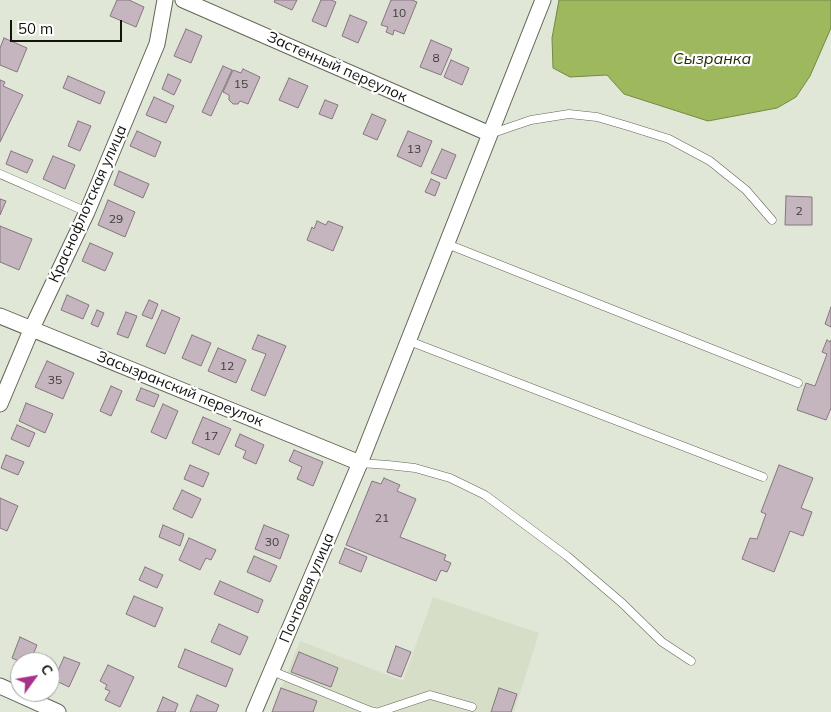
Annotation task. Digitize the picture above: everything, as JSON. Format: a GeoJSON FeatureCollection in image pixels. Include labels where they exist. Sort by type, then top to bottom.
{"type":"FeatureCollection","features":[{"type":"Feature","properties":{"kind":"street","name":"Краснофлотская улица"},"geometry":{"type":"LineString","coordinates":[[0,404],[32,328],[87,212],[157,44],[165,0]]}},
{"type":"Feature","properties":{"kind":"street","name":"Застенный переулок"},"geometry":{"type":"LineString","coordinates":[[183,0],[490,134]]}},
{"type":"Feature","properties":{"kind":"street","name":"Почтовая улица"},"geometry":{"type":"LineString","coordinates":[[254,712],[360,463],[543,0]]}},
{"type":"Feature","properties":{"kind":"street","name":"Засызранский переулок"},"geometry":{"type":"LineString","coordinates":[[0,316],[360,463]]}},
{"type":"Feature","properties":{"kind":"street"},"geometry":{"type":"LineString","coordinates":[[0,686],[58,712]]}},
{"type":"Feature","properties":{"kind":"lane"},"geometry":{"type":"LineString","coordinates":[[490,134],[531,120],[569,114],[597,117],[631,127],[669,139],[710,161],[746,190],[772,220]]}},
{"type":"Feature","properties":{"kind":"lane"},"geometry":{"type":"LineString","coordinates":[[0,174],[87,212]]}},
{"type":"Feature","properties":{"kind":"lane"},"geometry":{"type":"LineString","coordinates":[[447,244],[798,383]]}},
{"type":"Feature","properties":{"kind":"lane"},"geometry":{"type":"LineString","coordinates":[[409,341],[763,477]]}},
{"type":"Feature","properties":{"kind":"lane"},"geometry":{"type":"LineString","coordinates":[[360,463],[388,464],[415,468],[450,478],[485,495],[568,556],[622,603],[662,642],[691,661]]}},
{"type":"Feature","properties":{"kind":"lane"},"geometry":{"type":"LineString","coordinates":[[272,671],[375,712]]}},
{"type":"Feature","properties":{"kind":"lane"},"geometry":{"type":"LineString","coordinates":[[379,712],[430,695],[472,707]]}},
{"type":"Feature","properties":{"kind":"shaded area"},"geometry":{"type":"Polygon","coordinates":[[[433,597],[539,633],[514,712],[272,712],[300,641],[403,681],[433,597]]]}},
{"type":"Feature","properties":{"kind":"water","name":"Сызранка"},"geometry":{"type":"Polygon","coordinates":[[[559,0],[831,0],[831,28],[810,76],[796,97],[777,108],[708,121],[624,94],[607,75],[570,77],[553,68],[552,38],[559,0]]]}},
{"type":"Feature","properties":{"kind":"building"},"geometry":{"type":"Polygon","coordinates":[[[117,0],[129,0],[144,7],[136,27],[110,16],[117,0]]]}},
{"type":"Feature","properties":{"kind":"building"},"geometry":{"type":"Polygon","coordinates":[[[275,0],[297,0],[292,10],[274,2],[275,0]]]}},
{"type":"Feature","properties":{"kind":"building"},"geometry":{"type":"Polygon","coordinates":[[[321,0],[336,2],[326,27],[312,21],[321,0]]]}},
{"type":"Feature","properties":{"kind":"building"},"geometry":{"type":"Polygon","coordinates":[[[391,0],[412,0],[417,2],[404,34],[394,30],[393,35],[386,32],[388,27],[381,25],[391,0]]]}},
{"type":"Feature","properties":{"kind":"building"},"geometry":{"type":"Polygon","coordinates":[[[350,15],[367,22],[358,43],[342,36],[350,15]]]}},
{"type":"Feature","properties":{"kind":"building"},"geometry":{"type":"Polygon","coordinates":[[[186,29],[202,36],[191,63],[174,56],[186,29]]]}},
{"type":"Feature","properties":{"kind":"building"},"geometry":{"type":"Polygon","coordinates":[[[4,38],[27,48],[17,72],[0,65],[0,48],[4,38]]]}},
{"type":"Feature","properties":{"kind":"building"},"geometry":{"type":"Polygon","coordinates":[[[431,40],[452,49],[441,75],[420,67],[431,40]]]}},
{"type":"Feature","properties":{"kind":"building"},"geometry":{"type":"Polygon","coordinates":[[[451,60],[469,68],[462,85],[444,77],[451,60]]]}},
{"type":"Feature","properties":{"kind":"building"},"geometry":{"type":"Polygon","coordinates":[[[223,66],[232,70],[211,116],[202,112],[223,66]]]}},
{"type":"Feature","properties":{"kind":"building"},"geometry":{"type":"Polygon","coordinates":[[[243,69],[260,77],[248,104],[240,101],[238,104],[233,104],[229,100],[229,95],[223,92],[233,70],[241,73],[243,69]]]}},
{"type":"Feature","properties":{"kind":"building"},"geometry":{"type":"Polygon","coordinates":[[[168,74],[181,80],[174,95],[162,89],[168,74]]]}},
{"type":"Feature","properties":{"kind":"building"},"geometry":{"type":"Polygon","coordinates":[[[68,76],[105,92],[100,104],[63,88],[68,76]]]}},
{"type":"Feature","properties":{"kind":"building"},"geometry":{"type":"Polygon","coordinates":[[[289,78],[308,86],[298,108],[279,100],[289,78]]]}},
{"type":"Feature","properties":{"kind":"building"},"geometry":{"type":"Polygon","coordinates":[[[0,80],[5,82],[3,86],[23,95],[0,142],[0,80]]]}},
{"type":"Feature","properties":{"kind":"building"},"geometry":{"type":"Polygon","coordinates":[[[154,97],[174,106],[166,123],[146,115],[154,97]]]}},
{"type":"Feature","properties":{"kind":"building"},"geometry":{"type":"Polygon","coordinates":[[[325,100],[338,105],[332,119],[319,114],[325,100]]]}},
{"type":"Feature","properties":{"kind":"building"},"geometry":{"type":"Polygon","coordinates":[[[372,114],[386,120],[377,140],[363,134],[372,114]]]}},
{"type":"Feature","properties":{"kind":"building"},"geometry":{"type":"Polygon","coordinates":[[[78,121],[91,126],[80,151],[68,146],[78,121]]]}},
{"type":"Feature","properties":{"kind":"building"},"geometry":{"type":"Polygon","coordinates":[[[137,131],[161,142],[155,157],[130,146],[137,131]]]}},
{"type":"Feature","properties":{"kind":"building"},"geometry":{"type":"Polygon","coordinates":[[[408,131],[432,141],[421,167],[397,156],[408,131]]]}},
{"type":"Feature","properties":{"kind":"building"},"geometry":{"type":"Polygon","coordinates":[[[442,149],[456,155],[446,179],[431,173],[442,149]]]}},
{"type":"Feature","properties":{"kind":"building"},"geometry":{"type":"Polygon","coordinates":[[[11,151],[33,160],[27,173],[6,164],[11,151]]]}},
{"type":"Feature","properties":{"kind":"building"},"geometry":{"type":"Polygon","coordinates":[[[53,156],[75,165],[65,189],[43,179],[53,156]]]}},
{"type":"Feature","properties":{"kind":"building"},"geometry":{"type":"Polygon","coordinates":[[[119,171],[149,184],[143,198],[114,185],[119,171]]]}},
{"type":"Feature","properties":{"kind":"building"},"geometry":{"type":"Polygon","coordinates":[[[431,179],[440,183],[435,196],[425,192],[431,179]]]}},
{"type":"Feature","properties":{"kind":"building"},"geometry":{"type":"Polygon","coordinates":[[[786,196],[812,197],[812,225],[785,225],[786,196]]]}},
{"type":"Feature","properties":{"kind":"building"},"geometry":{"type":"Polygon","coordinates":[[[0,199],[6,201],[0,215],[0,199]]]}},
{"type":"Feature","properties":{"kind":"building"},"geometry":{"type":"Polygon","coordinates":[[[108,200],[135,212],[125,237],[98,225],[108,200]]]}},
{"type":"Feature","properties":{"kind":"building"},"geometry":{"type":"Polygon","coordinates":[[[317,221],[326,225],[328,221],[343,227],[333,251],[307,240],[312,227],[314,229],[317,221]]]}},
{"type":"Feature","properties":{"kind":"building"},"geometry":{"type":"Polygon","coordinates":[[[0,226],[32,239],[19,270],[0,262],[0,226]]]}},
{"type":"Feature","properties":{"kind":"building"},"geometry":{"type":"Polygon","coordinates":[[[90,243],[113,253],[105,271],[82,261],[90,243]]]}},
{"type":"Feature","properties":{"kind":"building"},"geometry":{"type":"Polygon","coordinates":[[[67,295],[89,305],[83,319],[61,310],[67,295]]]}},
{"type":"Feature","properties":{"kind":"building"},"geometry":{"type":"Polygon","coordinates":[[[149,300],[158,304],[152,319],[142,315],[149,300]]]}},
{"type":"Feature","properties":{"kind":"building"},"geometry":{"type":"Polygon","coordinates":[[[831,307],[831,327],[825,324],[831,307]]]}},
{"type":"Feature","properties":{"kind":"building"},"geometry":{"type":"Polygon","coordinates":[[[97,310],[104,313],[98,327],[91,324],[97,310]]]}},
{"type":"Feature","properties":{"kind":"building"},"geometry":{"type":"Polygon","coordinates":[[[162,310],[180,318],[165,354],[146,346],[162,310]]]}},
{"type":"Feature","properties":{"kind":"building"},"geometry":{"type":"Polygon","coordinates":[[[126,312],[137,316],[128,338],[117,334],[126,312]]]}},
{"type":"Feature","properties":{"kind":"building"},"geometry":{"type":"Polygon","coordinates":[[[192,335],[211,343],[201,366],[182,358],[192,335]]]}},
{"type":"Feature","properties":{"kind":"building"},"geometry":{"type":"Polygon","coordinates":[[[258,335],[286,346],[265,396],[251,390],[266,354],[252,349],[258,335]]]}},
{"type":"Feature","properties":{"kind":"building"},"geometry":{"type":"Polygon","coordinates":[[[827,340],[830,342],[831,340],[831,408],[826,420],[797,410],[806,383],[815,386],[827,354],[822,352],[827,340]]]}},
{"type":"Feature","properties":{"kind":"building"},"geometry":{"type":"Polygon","coordinates":[[[218,348],[246,360],[236,383],[208,371],[218,348]]]}},
{"type":"Feature","properties":{"kind":"building"},"geometry":{"type":"Polygon","coordinates":[[[47,361],[74,373],[63,399],[35,387],[47,361]]]}},
{"type":"Feature","properties":{"kind":"building"},"geometry":{"type":"Polygon","coordinates":[[[111,386],[122,391],[111,416],[100,411],[111,386]]]}},
{"type":"Feature","properties":{"kind":"building"},"geometry":{"type":"Polygon","coordinates":[[[141,388],[159,395],[154,407],[136,400],[141,388]]]}},
{"type":"Feature","properties":{"kind":"building"},"geometry":{"type":"Polygon","coordinates":[[[26,403],[53,414],[45,433],[19,421],[26,403]]]}},
{"type":"Feature","properties":{"kind":"building"},"geometry":{"type":"Polygon","coordinates":[[[163,404],[178,411],[166,439],[151,432],[163,404]]]}},
{"type":"Feature","properties":{"kind":"building"},"geometry":{"type":"Polygon","coordinates":[[[203,417],[231,429],[219,455],[192,443],[203,417]]]}},
{"type":"Feature","properties":{"kind":"building"},"geometry":{"type":"Polygon","coordinates":[[[17,425],[35,433],[29,447],[11,439],[17,425]]]}},
{"type":"Feature","properties":{"kind":"building"},"geometry":{"type":"Polygon","coordinates":[[[240,434],[264,445],[256,464],[243,458],[246,451],[235,446],[240,434]]]}},
{"type":"Feature","properties":{"kind":"building"},"geometry":{"type":"Polygon","coordinates":[[[294,450],[323,462],[313,486],[297,479],[302,467],[289,461],[294,450]]]}},
{"type":"Feature","properties":{"kind":"building"},"geometry":{"type":"Polygon","coordinates":[[[6,455],[24,462],[18,475],[1,468],[6,455]]]}},
{"type":"Feature","properties":{"kind":"building"},"geometry":{"type":"Polygon","coordinates":[[[190,465],[209,473],[203,487],[184,479],[190,465]]]}},
{"type":"Feature","properties":{"kind":"building"},"geometry":{"type":"Polygon","coordinates":[[[779,465],[813,478],[801,508],[812,512],[803,536],[790,531],[774,572],[742,559],[750,538],[757,539],[766,514],[761,512],[779,465]]]}},
{"type":"Feature","properties":{"kind":"building"},"geometry":{"type":"Polygon","coordinates":[[[384,478],[400,485],[397,491],[416,499],[400,537],[446,555],[444,560],[451,563],[447,572],[441,570],[436,581],[346,545],[372,481],[381,484],[384,478]]]}},
{"type":"Feature","properties":{"kind":"building"},"geometry":{"type":"Polygon","coordinates":[[[182,490],[201,499],[192,518],[173,509],[182,490]]]}},
{"type":"Feature","properties":{"kind":"building"},"geometry":{"type":"Polygon","coordinates":[[[0,498],[18,506],[7,531],[0,528],[0,498]]]}},
{"type":"Feature","properties":{"kind":"building"},"geometry":{"type":"Polygon","coordinates":[[[163,525],[184,534],[180,546],[159,537],[163,525]]]}},
{"type":"Feature","properties":{"kind":"building"},"geometry":{"type":"Polygon","coordinates":[[[264,525],[289,535],[280,559],[255,549],[264,525]]]}},
{"type":"Feature","properties":{"kind":"building"},"geometry":{"type":"Polygon","coordinates":[[[189,538],[216,550],[211,560],[206,558],[200,570],[179,560],[189,538]]]}},
{"type":"Feature","properties":{"kind":"building"},"geometry":{"type":"Polygon","coordinates":[[[345,548],[367,557],[361,572],[339,563],[345,548]]]}},
{"type":"Feature","properties":{"kind":"building"},"geometry":{"type":"Polygon","coordinates":[[[254,556],[277,566],[270,582],[247,572],[254,556]]]}},
{"type":"Feature","properties":{"kind":"building"},"geometry":{"type":"Polygon","coordinates":[[[145,567],[163,575],[157,588],[139,580],[145,567]]]}},
{"type":"Feature","properties":{"kind":"building"},"geometry":{"type":"Polygon","coordinates":[[[220,581],[263,600],[258,613],[214,594],[220,581]]]}},
{"type":"Feature","properties":{"kind":"building"},"geometry":{"type":"Polygon","coordinates":[[[134,596],[163,608],[155,627],[126,614],[134,596]]]}},
{"type":"Feature","properties":{"kind":"building"},"geometry":{"type":"Polygon","coordinates":[[[219,624],[248,637],[240,655],[211,642],[219,624]]]}},
{"type":"Feature","properties":{"kind":"building"},"geometry":{"type":"Polygon","coordinates":[[[20,637],[37,645],[34,652],[14,652],[20,637]]]}},
{"type":"Feature","properties":{"kind":"building"},"geometry":{"type":"Polygon","coordinates":[[[396,646],[411,652],[401,677],[387,672],[396,646]]]}},
{"type":"Feature","properties":{"kind":"building"},"geometry":{"type":"Polygon","coordinates":[[[185,649],[233,669],[226,687],[178,667],[185,649]]]}},
{"type":"Feature","properties":{"kind":"building"},"geometry":{"type":"Polygon","coordinates":[[[299,652],[338,668],[331,687],[291,672],[299,652]]]}},
{"type":"Feature","properties":{"kind":"building"},"geometry":{"type":"Polygon","coordinates":[[[64,657],[80,663],[69,687],[60,683],[60,666],[64,657]]]}},
{"type":"Feature","properties":{"kind":"building"},"geometry":{"type":"Polygon","coordinates":[[[108,665],[134,677],[120,707],[105,700],[110,691],[105,689],[107,685],[100,681],[108,665]]]}},
{"type":"Feature","properties":{"kind":"building"},"geometry":{"type":"Polygon","coordinates":[[[281,688],[317,701],[313,712],[272,712],[281,688]]]}},
{"type":"Feature","properties":{"kind":"building"},"geometry":{"type":"Polygon","coordinates":[[[499,688],[517,694],[511,712],[491,712],[499,688]]]}},
{"type":"Feature","properties":{"kind":"building"},"geometry":{"type":"Polygon","coordinates":[[[197,695],[219,705],[216,712],[190,712],[197,695]]]}},
{"type":"Feature","properties":{"kind":"building"},"geometry":{"type":"Polygon","coordinates":[[[163,697],[178,704],[175,712],[157,712],[163,697]]]}}]}
